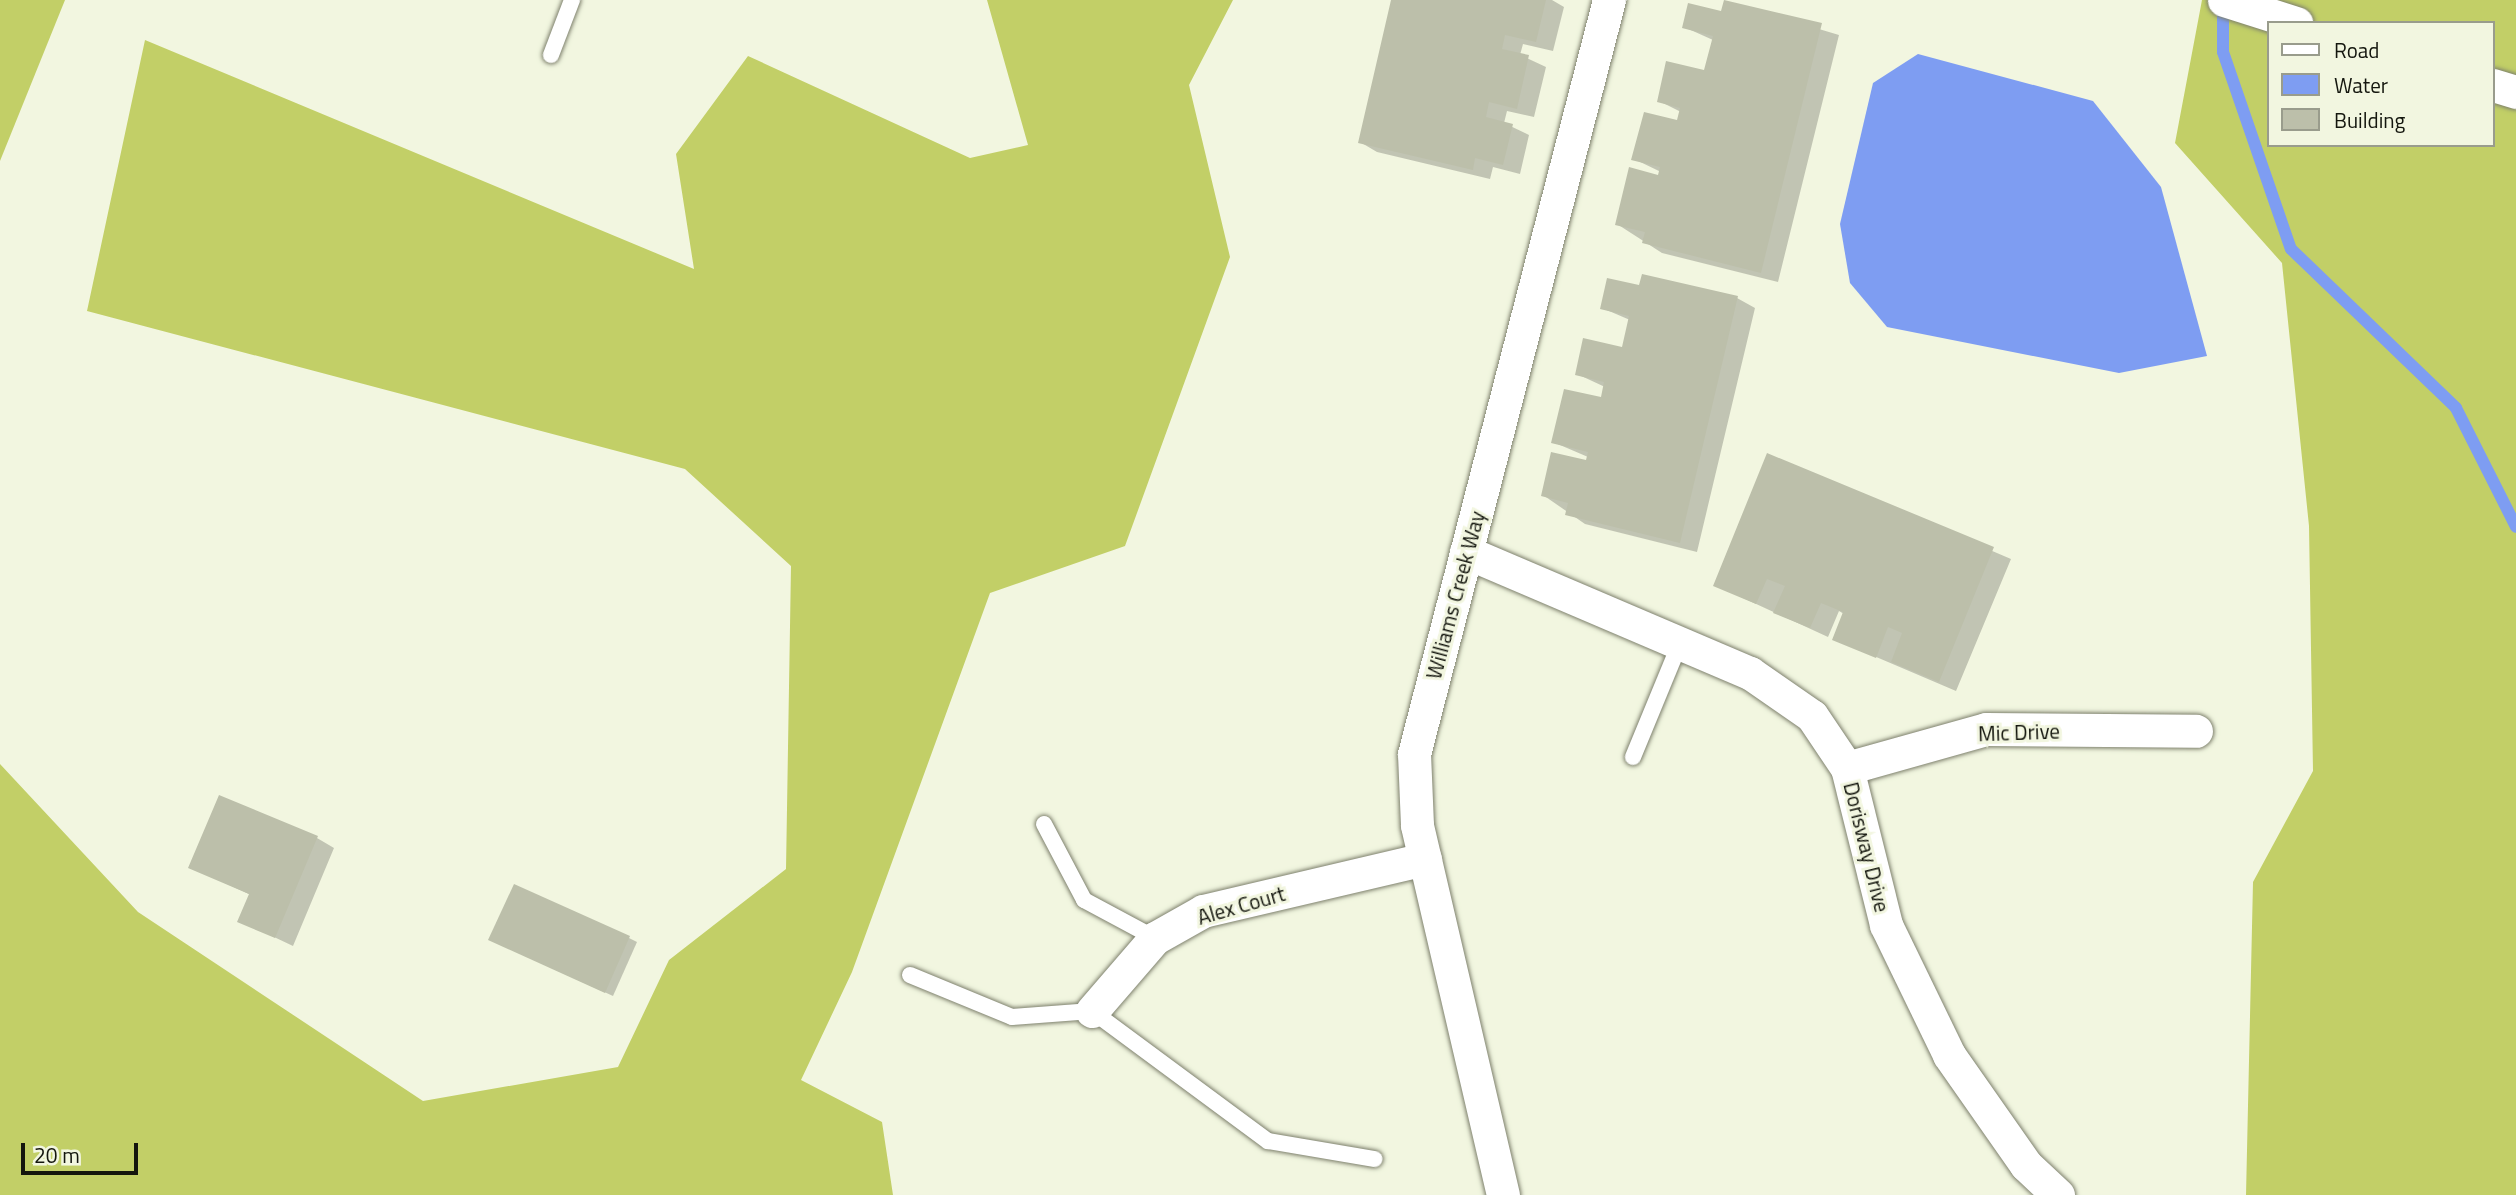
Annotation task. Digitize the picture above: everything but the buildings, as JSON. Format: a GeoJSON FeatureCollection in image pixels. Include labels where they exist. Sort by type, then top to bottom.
{"type":"FeatureCollection","features":[{"type":"Feature","properties":{"kind":"street","name":"Williams Creek Way"},"geometry":{"type":"LineString","coordinates":[[1503,1195],[1425,859],[1414,754],[1609,0]]}},
{"type":"Feature","properties":{"kind":"street"},"geometry":{"type":"LineString","coordinates":[[2224,0],[2290,21]]}},
{"type":"Feature","properties":{"kind":"street"},"geometry":{"type":"LineString","coordinates":[[2495,86],[2516,92]]}},
{"type":"Feature","properties":{"kind":"street","name":"Dorisway Drive"},"geometry":{"type":"LineString","coordinates":[[1466,552],[1750,673],[1812,716],[1847,768],[1886,925],[1949,1055],[2026,1165],[2058,1195]]}},
{"type":"Feature","properties":{"kind":"street","name":"Mic Drive"},"geometry":{"type":"LineString","coordinates":[[1847,768],[1986,729],[2196,731]]}},
{"type":"Feature","properties":{"kind":"street","name":"Alex Court"},"geometry":{"type":"LineString","coordinates":[[1092,1011],[1155,938],[1203,912],[1425,859]]}},
{"type":"Feature","properties":{"kind":"lane"},"geometry":{"type":"LineString","coordinates":[[551,55],[572,0]]}},
{"type":"Feature","properties":{"kind":"lane"},"geometry":{"type":"LineString","coordinates":[[1633,757],[1681,643]]}},
{"type":"Feature","properties":{"kind":"lane"},"geometry":{"type":"LineString","coordinates":[[1044,824],[1084,900],[1155,938]]}},
{"type":"Feature","properties":{"kind":"lane"},"geometry":{"type":"LineString","coordinates":[[910,975],[1012,1017],[1092,1011],[1268,1141],[1374,1159]]}},
{"type":"Feature","properties":{"kind":"green space"},"geometry":{"type":"Polygon","coordinates":[[[0,0],[65,0],[0,161],[0,0]]]}},
{"type":"Feature","properties":{"kind":"green space"},"geometry":{"type":"Polygon","coordinates":[[[987,0],[1233,0],[1189,85],[1230,257],[1125,546],[990,593],[852,972],[801,1080],[882,1122],[893,1195],[0,1195],[0,764],[138,912],[423,1101],[618,1067],[669,960],[786,869],[791,566],[685,469],[87,311],[145,40],[694,269],[676,154],[748,56],[970,158],[1028,145],[987,0]]]}},
{"type":"Feature","properties":{"kind":"green space"},"geometry":{"type":"Polygon","coordinates":[[[2202,0],[2516,0],[2516,1195],[2246,1195],[2253,882],[2313,771],[2309,526],[2282,263],[2175,143],[2202,0]]]}},
{"type":"Feature","properties":{"kind":"water"},"geometry":{"type":"Polygon","coordinates":[[[1918,54],[2093,101],[2161,187],[2207,356],[2119,373],[1887,327],[1850,283],[1840,224],[1873,83],[1918,54]]]}},
{"type":"Feature","properties":{"kind":"waterway"},"geometry":{"type":"LineString","coordinates":[[2223,0],[2223,52],[2291,249],[2456,408],[2516,527]]}}]}
